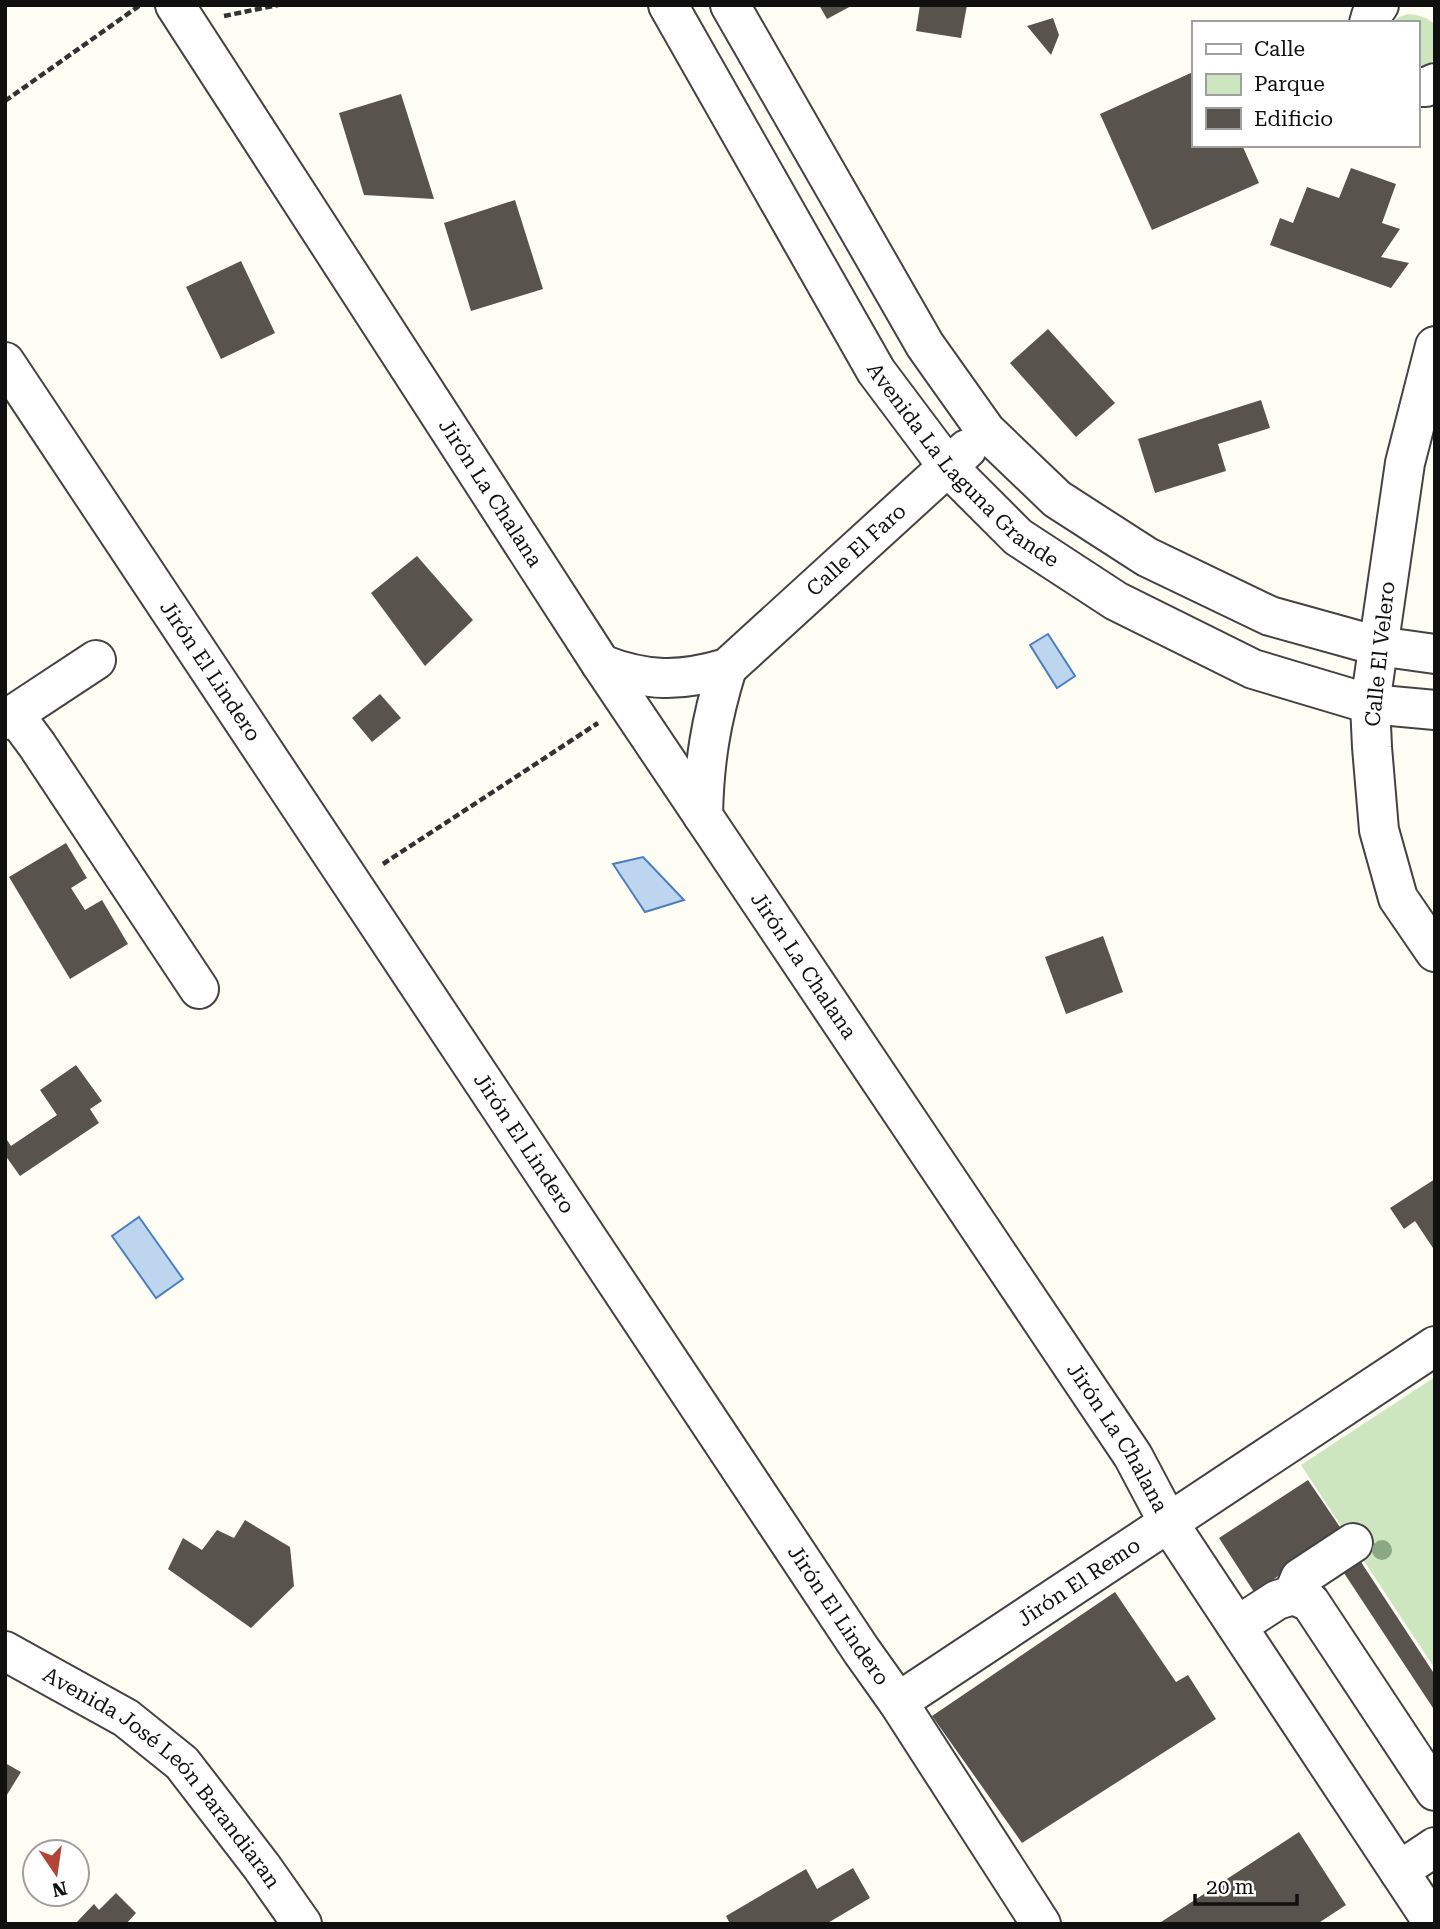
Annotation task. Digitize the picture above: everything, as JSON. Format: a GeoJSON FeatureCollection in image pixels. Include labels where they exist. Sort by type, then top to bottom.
{"type":"FeatureCollection","features":[{"type":"Feature","properties":{"kind":"street","name":"Avenida La Laguna Grande"},"geometry":{"type":"LineString","coordinates":[[668,5],[876,371],[947,467],[1018,537],[1116,601],[1253,669],[1370,704],[1435,710]]}},
{"type":"Feature","properties":{"kind":"street","name":"Avenida La Laguna Grande"},"geometry":{"type":"LineString","coordinates":[[730,5],[925,345],[986,431],[1057,499],[1147,557],[1269,616],[1378,646],[1435,654]]}},
{"type":"Feature","properties":{"kind":"street"},"geometry":{"type":"LineString","coordinates":[[1370,21],[1379,5]]}},
{"type":"Feature","properties":{"kind":"street","name":"Jirón La Chalana"},"geometry":{"type":"LineString","coordinates":[[181,15],[601,664],[1133,1457],[1168,1522],[1434,1924]]}},
{"type":"Feature","properties":{"kind":"street","name":"Calle El Velero"},"geometry":{"type":"LineString","coordinates":[[1435,346],[1405,463],[1370,704],[1379,830],[1398,898],[1435,953]]}},
{"type":"Feature","properties":{"kind":"street","name":"Jirón El Lindero"},"geometry":{"type":"LineString","coordinates":[[5,362],[898,1702],[1041,1924]]}},
{"type":"Feature","properties":{"kind":"street","name":"Calle El Faro"},"geometry":{"type":"LineString","coordinates":[[601,664],[625,673],[677,679],[702,676],[727,668],[986,431]]}},
{"type":"Feature","properties":{"kind":"street"},"geometry":{"type":"LineString","coordinates":[[96,660],[10,717],[37,745],[198,989]]}},
{"type":"Feature","properties":{"kind":"street"},"geometry":{"type":"LineString","coordinates":[[703,816],[703,778],[708,741],[727,668]]}},
{"type":"Feature","properties":{"kind":"street","name":"Jirón El Remo"},"geometry":{"type":"LineString","coordinates":[[898,1702],[1435,1346]]}},
{"type":"Feature","properties":{"kind":"street"},"geometry":{"type":"LineString","coordinates":[[1293,1595],[1300,1578],[1353,1544]]}},
{"type":"Feature","properties":{"kind":"street"},"geometry":{"type":"LineString","coordinates":[[1237,1626],[1277,1600],[1293,1595],[1310,1602],[1435,1791]]}},
{"type":"Feature","properties":{"kind":"street","name":"Avenida José León Barandiaran"},"geometry":{"type":"LineString","coordinates":[[5,1651],[126,1718],[182,1763],[302,1924]]}},
{"type":"Feature","properties":{"kind":"street"},"geometry":{"type":"LineString","coordinates":[[1399,1871],[1435,1847]]}},
{"type":"Feature","properties":{"kind":"path"},"geometry":{"type":"LineString","coordinates":[[5,101],[141,5]]}},
{"type":"Feature","properties":{"kind":"path"},"geometry":{"type":"LineString","coordinates":[[181,15],[278,5]]}},
{"type":"Feature","properties":{"kind":"path"},"geometry":{"type":"LineString","coordinates":[[352,884],[628,704]]}},
{"type":"Feature","properties":{"kind":"green space"},"geometry":{"type":"Polygon","coordinates":[[[1408,14],[1423,17],[1435,25],[1435,59],[1428,65],[1419,69],[1419,21],[1394,21],[1408,14]]]}},
{"type":"Feature","properties":{"kind":"green space"},"geometry":{"type":"Polygon","coordinates":[[[1435,1377],[1435,1669],[1301,1465],[1435,1377]]]}},
{"type":"Feature","properties":{"kind":"water"},"geometry":{"type":"Polygon","coordinates":[[[1048,634],[1075,676],[1057,688],[1030,645],[1048,634]]]}},
{"type":"Feature","properties":{"kind":"water"},"geometry":{"type":"Polygon","coordinates":[[[643,857],[684,900],[645,912],[613,864],[643,857]]]}},
{"type":"Feature","properties":{"kind":"water"},"geometry":{"type":"Polygon","coordinates":[[[139,1217],[183,1279],[156,1298],[112,1236],[139,1217]]]}},
{"type":"Feature","properties":{"kind":"building"},"geometry":{"type":"Polygon","coordinates":[[[819,5],[853,5],[827,19],[819,5]]]}},
{"type":"Feature","properties":{"kind":"building"},"geometry":{"type":"Polygon","coordinates":[[[920,5],[967,5],[961,38],[916,31],[920,5]]]}},
{"type":"Feature","properties":{"kind":"building"},"geometry":{"type":"Polygon","coordinates":[[[1053,18],[1059,35],[1051,55],[1027,26],[1053,18]]]}},
{"type":"Feature","properties":{"kind":"building"},"geometry":{"type":"Polygon","coordinates":[[[1192,72],[1192,147],[1243,147],[1259,183],[1152,230],[1100,114],[1192,72]]]}},
{"type":"Feature","properties":{"kind":"building"},"geometry":{"type":"Polygon","coordinates":[[[401,94],[434,199],[364,195],[339,113],[401,94]]]}},
{"type":"Feature","properties":{"kind":"building"},"geometry":{"type":"Polygon","coordinates":[[[1351,168],[1396,184],[1382,223],[1400,229],[1381,257],[1409,263],[1391,288],[1270,245],[1280,218],[1293,223],[1307,187],[1339,198],[1351,168]]]}},
{"type":"Feature","properties":{"kind":"building"},"geometry":{"type":"Polygon","coordinates":[[[515,200],[543,289],[471,311],[444,223],[515,200]]]}},
{"type":"Feature","properties":{"kind":"building"},"geometry":{"type":"Polygon","coordinates":[[[241,261],[275,333],[221,359],[186,287],[241,261]]]}},
{"type":"Feature","properties":{"kind":"building"},"geometry":{"type":"Polygon","coordinates":[[[1048,329],[1115,403],[1076,437],[1010,363],[1048,329]]]}},
{"type":"Feature","properties":{"kind":"building"},"geometry":{"type":"Polygon","coordinates":[[[1261,400],[1270,428],[1218,444],[1226,471],[1155,493],[1138,439],[1261,400]]]}},
{"type":"Feature","properties":{"kind":"building"},"geometry":{"type":"Polygon","coordinates":[[[417,556],[473,620],[425,666],[371,593],[417,556]]]}},
{"type":"Feature","properties":{"kind":"building"},"geometry":{"type":"Polygon","coordinates":[[[380,694],[401,718],[372,742],[352,718],[380,694]]]}},
{"type":"Feature","properties":{"kind":"building"},"geometry":{"type":"Polygon","coordinates":[[[66,843],[87,878],[71,888],[85,910],[102,900],[128,944],[70,979],[9,877],[66,843]]]}},
{"type":"Feature","properties":{"kind":"building"},"geometry":{"type":"Polygon","coordinates":[[[1103,936],[1123,992],[1066,1014],[1045,957],[1103,936]]]}},
{"type":"Feature","properties":{"kind":"building"},"geometry":{"type":"Polygon","coordinates":[[[76,1065],[102,1101],[90,1109],[99,1123],[20,1176],[5,1155],[5,1137],[11,1146],[57,1115],[40,1090],[76,1065]]]}},
{"type":"Feature","properties":{"kind":"building"},"geometry":{"type":"Polygon","coordinates":[[[1435,1179],[1435,1251],[1415,1221],[1404,1229],[1390,1208],[1435,1179]]]}},
{"type":"Feature","properties":{"kind":"building"},"geometry":{"type":"Polygon","coordinates":[[[1308,1480],[1344,1533],[1254,1592],[1219,1538],[1308,1480]]]}},
{"type":"Feature","properties":{"kind":"building"},"geometry":{"type":"Polygon","coordinates":[[[245,1520],[290,1547],[294,1586],[251,1628],[168,1569],[183,1538],[202,1550],[217,1530],[234,1538],[245,1520]]]}},
{"type":"Feature","properties":{"kind":"building"},"geometry":{"type":"Polygon","coordinates":[[[1359,1559],[1435,1675],[1435,1711],[1342,1570],[1359,1559]]]}},
{"type":"Feature","properties":{"kind":"building"},"geometry":{"type":"Polygon","coordinates":[[[1115,1592],[1176,1682],[1188,1675],[1216,1719],[1022,1843],[932,1716],[1115,1592]]]}},
{"type":"Feature","properties":{"kind":"building"},"geometry":{"type":"Polygon","coordinates":[[[5,1763],[21,1772],[5,1798],[5,1763]]]}},
{"type":"Feature","properties":{"kind":"building"},"geometry":{"type":"Polygon","coordinates":[[[1299,1832],[1346,1905],[1317,1924],[1158,1924],[1299,1832]]]}},
{"type":"Feature","properties":{"kind":"building"},"geometry":{"type":"Polygon","coordinates":[[[853,1868],[870,1898],[826,1924],[730,1924],[726,1916],[806,1869],[817,1889],[853,1868]]]}},
{"type":"Feature","properties":{"kind":"building"},"geometry":{"type":"Polygon","coordinates":[[[116,1893],[136,1913],[126,1924],[75,1924],[94,1904],[99,1910],[116,1893]]]}}]}
